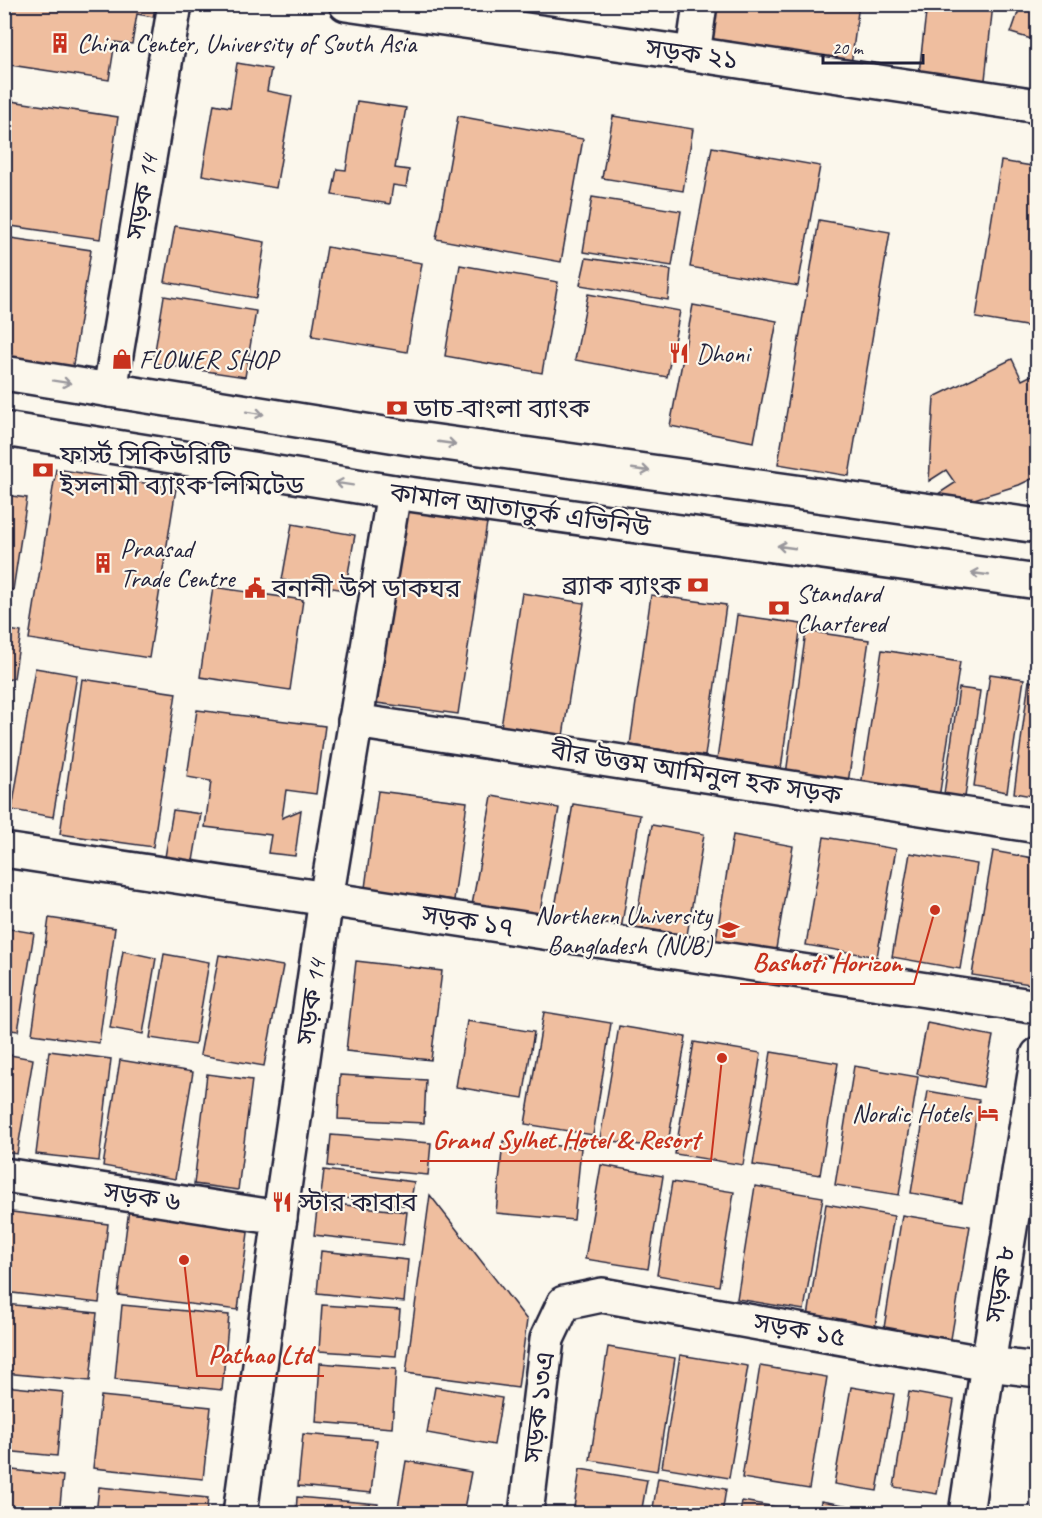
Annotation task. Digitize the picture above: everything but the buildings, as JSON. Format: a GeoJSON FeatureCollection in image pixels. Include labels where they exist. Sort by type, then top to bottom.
{"type":"FeatureCollection","features":[{"type":"Feature","properties":{"kind":"street","name":"সড়ক 14"},"geometry":{"type":"LineString","coordinates":[[110,390],[175,4]]}},
{"type":"Feature","properties":{"kind":"street","name":"সড়ক ২১"},"geometry":{"type":"LineString","coordinates":[[346,4],[1038,106]]}},
{"type":"Feature","properties":{"kind":"street"},"geometry":{"type":"LineString","coordinates":[[693,54],[700,4]]}},
{"type":"Feature","properties":{"kind":"street"},"geometry":{"type":"LineString","coordinates":[[4,373],[409,438],[1038,526]]}},
{"type":"Feature","properties":{"kind":"street","name":"কামাল আতাতুর্ক এভিনিউ"},"geometry":{"type":"LineString","coordinates":[[4,429],[394,492],[1038,582]]}},
{"type":"Feature","properties":{"kind":"street","name":"সড়ক 14"},"geometry":{"type":"LineString","coordinates":[[240,1514],[326,899],[394,492]]}},
{"type":"Feature","properties":{"kind":"street","name":"বীর উত্তম আমিনুল হক সড়ক"},"geometry":{"type":"LineString","coordinates":[[355,721],[1038,826]]}},
{"type":"Feature","properties":{"kind":"street","name":"সড়ক ১৭"},"geometry":{"type":"LineString","coordinates":[[4,850],[1038,1007]]}},
{"type":"Feature","properties":{"kind":"street","name":"সড়ক ৮"},"geometry":{"type":"LineString","coordinates":[[966,1514],[1038,1055]]}},
{"type":"Feature","properties":{"kind":"street","name":"সড়ক ৬"},"geometry":{"type":"LineString","coordinates":[[4,1175],[280,1218]]}},
{"type":"Feature","properties":{"kind":"street","name":"সড়ক ১৫"},"geometry":{"type":"LineString","coordinates":[[564,1303],[602,1294],[988,1364],[1038,1370]]}},
{"type":"Feature","properties":{"kind":"street","name":"সড়ক ১৩এ"},"geometry":{"type":"LineString","coordinates":[[526,1514],[547,1339],[564,1303]]}},
{"type":"Feature","properties":{"kind":"place","name":"China Center, University of South Asia"},"geometry":{"type":"Point","coordinates":[60,43]}},
{"type":"Feature","properties":{"kind":"place","name":"Dhoni"},"geometry":{"type":"Point","coordinates":[679,353]}},
{"type":"Feature","properties":{"kind":"place","name":"FLOWER SHOP"},"geometry":{"type":"Point","coordinates":[122,359]}},
{"type":"Feature","properties":{"kind":"place","name":"ডাচ-বাংলা ব্যাংক"},"geometry":{"type":"Point","coordinates":[397,408]}},
{"type":"Feature","properties":{"kind":"place","name":"ফার্স্ট সিকিউরিটি ইসলামী ব্যাংক লিমিটেড"},"geometry":{"type":"Point","coordinates":[43,470]}},
{"type":"Feature","properties":{"kind":"place","name":"Praasad Trade Centre"},"geometry":{"type":"Point","coordinates":[103,563]}},
{"type":"Feature","properties":{"kind":"place","name":"ব্র্যাক ব্যাংক"},"geometry":{"type":"Point","coordinates":[698,585]}},
{"type":"Feature","properties":{"kind":"place","name":"বনানী উপ ডাকঘর"},"geometry":{"type":"Point","coordinates":[255,588]}},
{"type":"Feature","properties":{"kind":"place","name":"Standard Chartered"},"geometry":{"type":"Point","coordinates":[779,608]}},
{"type":"Feature","properties":{"kind":"place","name":"Bashoti Horizon"},"geometry":{"type":"Point","coordinates":[935,910]}},
{"type":"Feature","properties":{"kind":"place","name":"Northern University Bangladesh (NUB)"},"geometry":{"type":"Point","coordinates":[729,930]}},
{"type":"Feature","properties":{"kind":"place","name":"Grand Sylhet Hotel & Resort"},"geometry":{"type":"Point","coordinates":[722,1058]}},
{"type":"Feature","properties":{"kind":"place","name":"Nordic Hotels"},"geometry":{"type":"Point","coordinates":[988,1113]}},
{"type":"Feature","properties":{"kind":"place","name":"স্টার কাবাব"},"geometry":{"type":"Point","coordinates":[282,1202]}},
{"type":"Feature","properties":{"kind":"place","name":"Pathao Ltd"},"geometry":{"type":"Point","coordinates":[184,1260]}}]}
